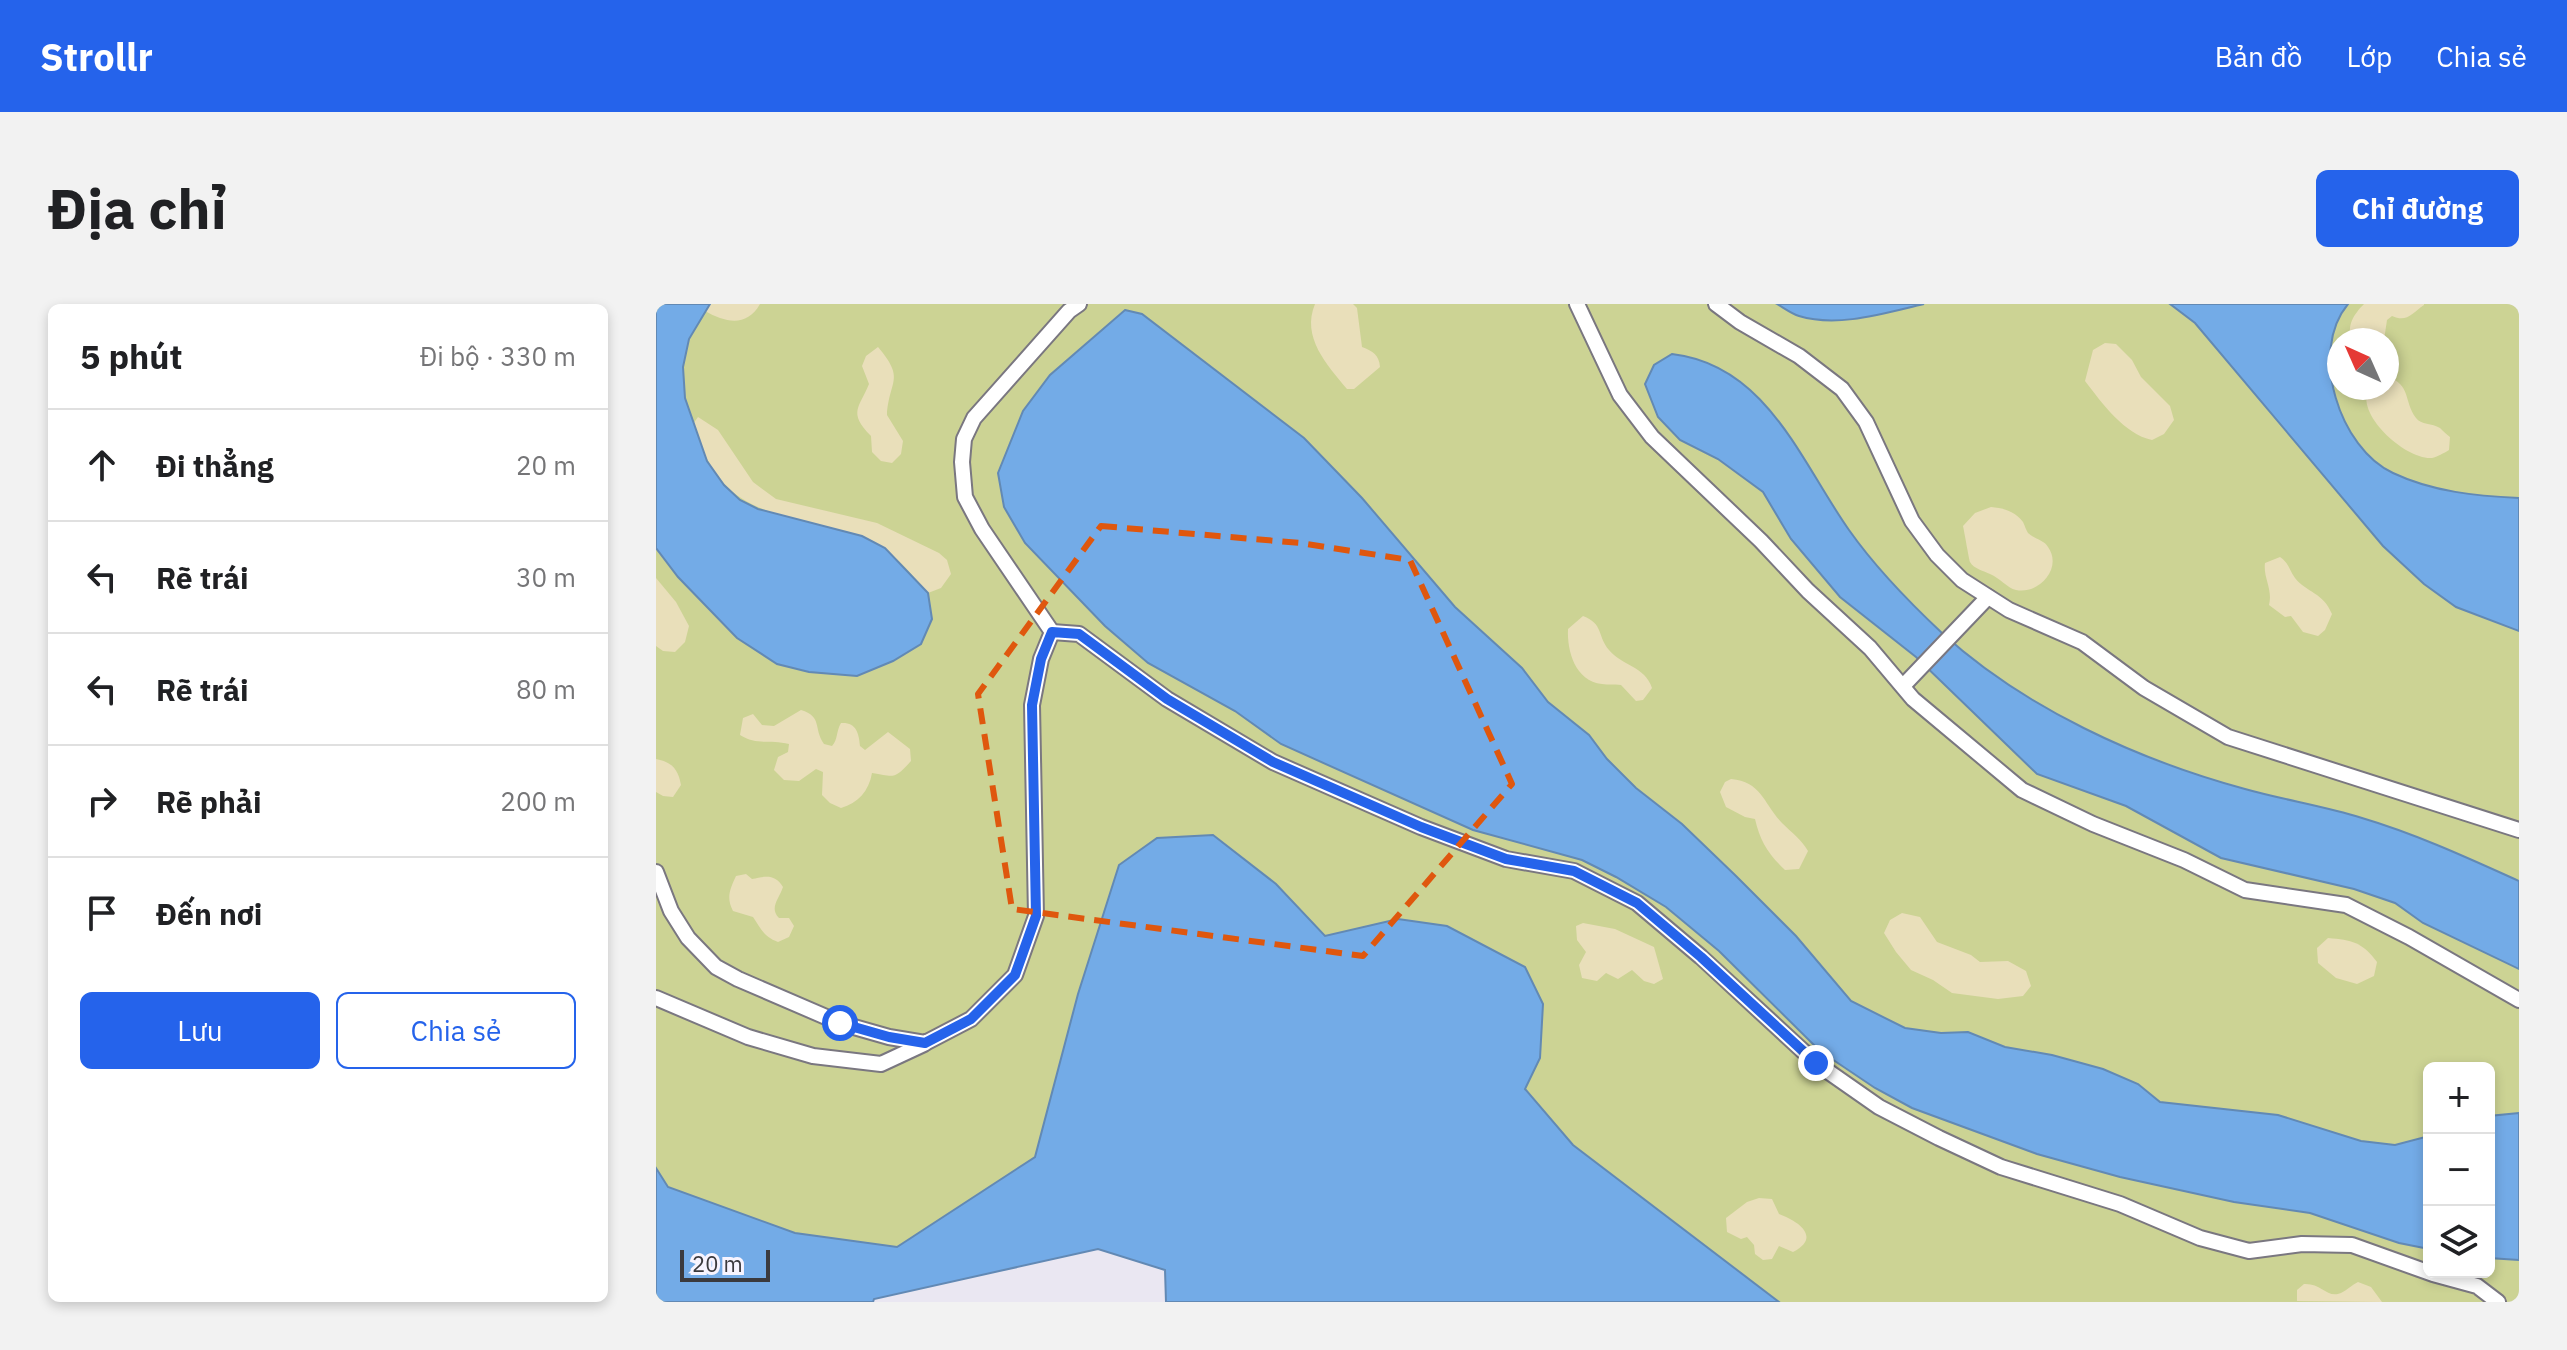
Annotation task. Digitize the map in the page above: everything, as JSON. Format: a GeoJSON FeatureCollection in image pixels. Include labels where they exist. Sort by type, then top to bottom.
{"type":"FeatureCollection","features":[{"type":"Feature","properties":{"kind":"lane"},"geometry":{"type":"LineString","coordinates":[[1052,632],[982,529],[965,497],[962,462],[964,439],[974,418],[1069,311],[1079,304]]}},
{"type":"Feature","properties":{"kind":"lane"},"geometry":{"type":"LineString","coordinates":[[1577,304],[1620,395],[1652,437],[1761,541],[1808,591],[1906,682],[1913,699],[2022,790],[2093,824],[2184,860],[2245,890],[2346,905],[2519,1000]]}},
{"type":"Feature","properties":{"kind":"lane"},"geometry":{"type":"LineString","coordinates":[[1716,304],[1740,322],[1799,356],[1842,389],[1866,422],[1912,521],[1937,555],[1985,599],[2082,642],[2144,688],[2228,737],[2519,830]]}},
{"type":"Feature","properties":{"kind":"lane"},"geometry":{"type":"LineString","coordinates":[[1906,682],[1985,599]]}},
{"type":"Feature","properties":{"kind":"lane"},"geometry":{"type":"LineString","coordinates":[[656,998],[748,1037],[813,1056],[881,1064],[971,1019],[1015,975],[1036,916],[1032,705],[1041,659],[1052,632]]}},
{"type":"Feature","properties":{"kind":"lane"},"geometry":{"type":"LineString","coordinates":[[1052,632],[1079,634],[1167,699],[1273,762],[1421,827],[1506,859],[1574,871],[1637,903],[1816,1063],[1879,1107],[2001,1167],[2120,1204],[2200,1238],[2249,1251],[2302,1244],[2352,1245],[2477,1286],[2498,1302]]}},
{"type":"Feature","properties":{"kind":"lane"},"geometry":{"type":"LineString","coordinates":[[656,872],[671,911],[688,938],[716,967],[840,1023],[889,1037],[925,1043]]}},
{"type":"Feature","properties":{"kind":"highlighted area"},"geometry":{"type":"Polygon","coordinates":[[[1101,526],[1300,543],[1410,560],[1512,784],[1363,956],[1012,909],[978,694],[1101,526]]]}},
{"type":"Feature","properties":{"kind":"green space"},"geometry":{"type":"Polygon","coordinates":[[[656,304],[2519,304],[2519,1302],[1166,1302],[1165,1270],[1098,1249],[874,1299],[873,1302],[656,1302],[656,304]]]}},
{"type":"Feature","properties":{"kind":"sand"},"geometry":{"type":"Polygon","coordinates":[[[710,304],[760,304],[749,316],[736,321],[705,311],[710,304]]]}},
{"type":"Feature","properties":{"kind":"sand"},"geometry":{"type":"Polygon","coordinates":[[[1315,304],[1353,304],[1357,308],[1362,347],[1375,354],[1380,367],[1354,389],[1347,389],[1318,350],[1311,328],[1315,304]]]}},
{"type":"Feature","properties":{"kind":"sand"},"geometry":{"type":"Polygon","coordinates":[[[2364,304],[2424,304],[2406,318],[2392,316],[2387,320],[2386,328],[2350,328],[2364,304]]]}},
{"type":"Feature","properties":{"kind":"sand"},"geometry":{"type":"Polygon","coordinates":[[[2105,343],[2116,344],[2132,360],[2141,377],[2170,406],[2174,420],[2164,434],[2152,440],[2132,431],[2114,416],[2085,381],[2093,350],[2105,343]]]}},
{"type":"Feature","properties":{"kind":"sand"},"geometry":{"type":"Polygon","coordinates":[[[878,347],[894,374],[887,415],[903,441],[901,454],[892,463],[881,461],[872,452],[871,436],[857,415],[869,384],[862,366],[866,356],[878,347]]]}},
{"type":"Feature","properties":{"kind":"sand"},"geometry":{"type":"Polygon","coordinates":[[[2399,383],[2418,420],[2440,428],[2450,437],[2449,450],[2432,458],[2409,452],[2385,434],[2369,410],[2366,400],[2399,400],[2399,383]]]}},
{"type":"Feature","properties":{"kind":"sand"},"geometry":{"type":"Polygon","coordinates":[[[698,417],[718,430],[753,482],[776,499],[877,523],[939,553],[947,560],[951,574],[941,588],[928,593],[907,569],[874,542],[855,534],[780,515],[742,499],[714,471],[703,451],[693,424],[698,417]]]}},
{"type":"Feature","properties":{"kind":"sand"},"geometry":{"type":"Polygon","coordinates":[[[1991,507],[2016,515],[2028,533],[2048,547],[2053,563],[2051,571],[2040,584],[2016,590],[1970,562],[1963,526],[1975,513],[1991,507]]]}},
{"type":"Feature","properties":{"kind":"sand"},"geometry":{"type":"Polygon","coordinates":[[[2280,557],[2295,578],[2320,597],[2332,614],[2325,630],[2318,636],[2303,632],[2291,616],[2285,617],[2269,605],[2265,563],[2280,557]]]}},
{"type":"Feature","properties":{"kind":"sand"},"geometry":{"type":"Polygon","coordinates":[[[656,578],[676,602],[689,626],[685,642],[675,652],[663,651],[656,646],[656,578]]]}},
{"type":"Feature","properties":{"kind":"sand"},"geometry":{"type":"Polygon","coordinates":[[[1583,616],[1594,623],[1614,655],[1649,681],[1652,688],[1643,700],[1636,701],[1621,685],[1593,682],[1574,664],[1568,629],[1583,616]]]}},
{"type":"Feature","properties":{"kind":"sand"},"geometry":{"type":"Polygon","coordinates":[[[801,710],[815,720],[824,744],[832,746],[841,723],[846,723],[856,729],[860,746],[865,750],[888,732],[910,749],[911,761],[893,776],[872,773],[865,791],[853,803],[841,808],[830,803],[822,795],[823,772],[816,769],[799,781],[784,780],[774,770],[778,757],[788,752],[789,744],[752,740],[740,735],[743,718],[753,714],[762,725],[774,726],[801,710]]]}},
{"type":"Feature","properties":{"kind":"sand"},"geometry":{"type":"Polygon","coordinates":[[[656,759],[670,764],[678,775],[681,785],[673,797],[656,792],[656,759]]]}},
{"type":"Feature","properties":{"kind":"sand"},"geometry":{"type":"Polygon","coordinates":[[[1731,779],[1756,789],[1805,847],[1808,851],[1799,869],[1785,870],[1766,847],[1755,819],[1726,807],[1720,792],[1725,782],[1731,779]]]}},
{"type":"Feature","properties":{"kind":"sand"},"geometry":{"type":"Polygon","coordinates":[[[746,874],[752,879],[773,878],[783,887],[775,911],[779,918],[789,918],[794,926],[789,937],[778,942],[773,940],[753,917],[733,911],[729,898],[732,885],[736,876],[746,874]]]}},
{"type":"Feature","properties":{"kind":"sand"},"geometry":{"type":"Polygon","coordinates":[[[1902,913],[1920,917],[1937,942],[1971,955],[1980,962],[2008,961],[2026,971],[2031,986],[2023,996],[1998,999],[1952,993],[1911,970],[1884,933],[1890,920],[1902,913]]]}},
{"type":"Feature","properties":{"kind":"sand"},"geometry":{"type":"Polygon","coordinates":[[[1583,923],[1615,929],[1654,947],[1663,979],[1654,984],[1644,981],[1632,970],[1618,979],[1606,973],[1597,981],[1582,978],[1579,965],[1586,952],[1577,940],[1576,926],[1583,923]]]}},
{"type":"Feature","properties":{"kind":"sand"},"geometry":{"type":"Polygon","coordinates":[[[2328,938],[2350,941],[2366,950],[2377,962],[2374,976],[2357,984],[2336,978],[2318,963],[2317,948],[2328,938]]]}},
{"type":"Feature","properties":{"kind":"sand"},"geometry":{"type":"Polygon","coordinates":[[[1759,1198],[1772,1199],[1779,1214],[1804,1230],[1806,1241],[1802,1246],[1793,1252],[1779,1246],[1772,1259],[1763,1260],[1755,1254],[1754,1245],[1747,1237],[1741,1239],[1727,1232],[1726,1218],[1747,1202],[1759,1198]]]}},
{"type":"Feature","properties":{"kind":"sand"},"geometry":{"type":"Polygon","coordinates":[[[2358,1282],[2371,1287],[2382,1302],[2297,1301],[2297,1290],[2304,1284],[2336,1294],[2358,1282]]]}},
{"type":"Feature","properties":{"kind":"water"},"geometry":{"type":"Polygon","coordinates":[[[656,304],[710,304],[689,339],[683,367],[685,398],[707,461],[724,485],[740,500],[758,509],[862,536],[885,548],[928,593],[932,619],[921,644],[893,661],[857,676],[809,672],[777,664],[737,638],[678,577],[656,548],[656,304]]]}},
{"type":"Feature","properties":{"kind":"water"},"geometry":{"type":"Polygon","coordinates":[[[1777,304],[1924,304],[1862,318],[1830,320],[1799,316],[1777,304]]]}},
{"type":"Feature","properties":{"kind":"water"},"geometry":{"type":"Polygon","coordinates":[[[2170,304],[2348,304],[2335,328],[2327,328],[2327,400],[2337,400],[2358,443],[2374,461],[2393,473],[2455,492],[2519,498],[2519,631],[2456,607],[2424,584],[2383,546],[2195,323],[2170,304]]]}},
{"type":"Feature","properties":{"kind":"water"},"geometry":{"type":"Polygon","coordinates":[[[1125,310],[1142,314],[1304,438],[1362,498],[1455,607],[1522,668],[1548,702],[1589,735],[1607,759],[1636,788],[1682,824],[1736,876],[1796,936],[1851,1001],[1905,1028],[1941,1033],[1968,1032],[2005,1047],[2052,1055],[2103,1069],[2138,1084],[2160,1102],[2278,1115],[2361,1141],[2395,1145],[2423,1138],[2423,1248],[2399,1243],[2310,1213],[2234,1202],[2120,1177],[2037,1154],[1912,1108],[1875,1088],[1820,1051],[1719,951],[1666,907],[1616,877],[1582,860],[1473,830],[1281,744],[1235,711],[1148,663],[1105,626],[1025,543],[1004,507],[998,473],[1023,411],[1050,375],[1125,310]]]}},
{"type":"Feature","properties":{"kind":"water"},"geometry":{"type":"Polygon","coordinates":[[[1672,354],[1705,362],[1733,377],[1757,397],[1797,447],[1849,530],[1881,571],[1942,633],[2009,685],[2084,728],[2164,763],[2245,789],[2382,824],[2519,881],[2519,969],[2423,923],[2395,903],[2354,889],[2221,858],[2126,806],[2037,774],[1916,657],[1840,597],[1791,539],[1763,492],[1718,459],[1680,440],[1658,417],[1645,384],[1654,365],[1672,354]]]}},
{"type":"Feature","properties":{"kind":"water"},"geometry":{"type":"Polygon","coordinates":[[[1213,835],[1276,884],[1325,936],[1398,919],[1447,926],[1525,967],[1543,1004],[1540,1058],[1525,1089],[1573,1145],[1779,1302],[1166,1302],[1165,1270],[1098,1249],[874,1299],[873,1302],[656,1302],[656,1168],[668,1187],[795,1233],[897,1247],[1035,1157],[1078,994],[1119,865],[1157,838],[1213,835]]]}},
{"type":"Feature","properties":{"kind":"water"},"geometry":{"type":"Polygon","coordinates":[[[2519,1113],[2519,1260],[2495,1258],[2495,1115],[2519,1113]]]}},
{"type":"Feature","properties":{"kind":"route"},"geometry":{"type":"LineString","coordinates":[[840,1023],[889,1037],[925,1043],[971,1019],[1015,975],[1036,916],[1032,705],[1041,659],[1052,632],[1079,634],[1167,699],[1273,762],[1421,827],[1506,859],[1574,871],[1637,903],[1816,1063]]}}]}
